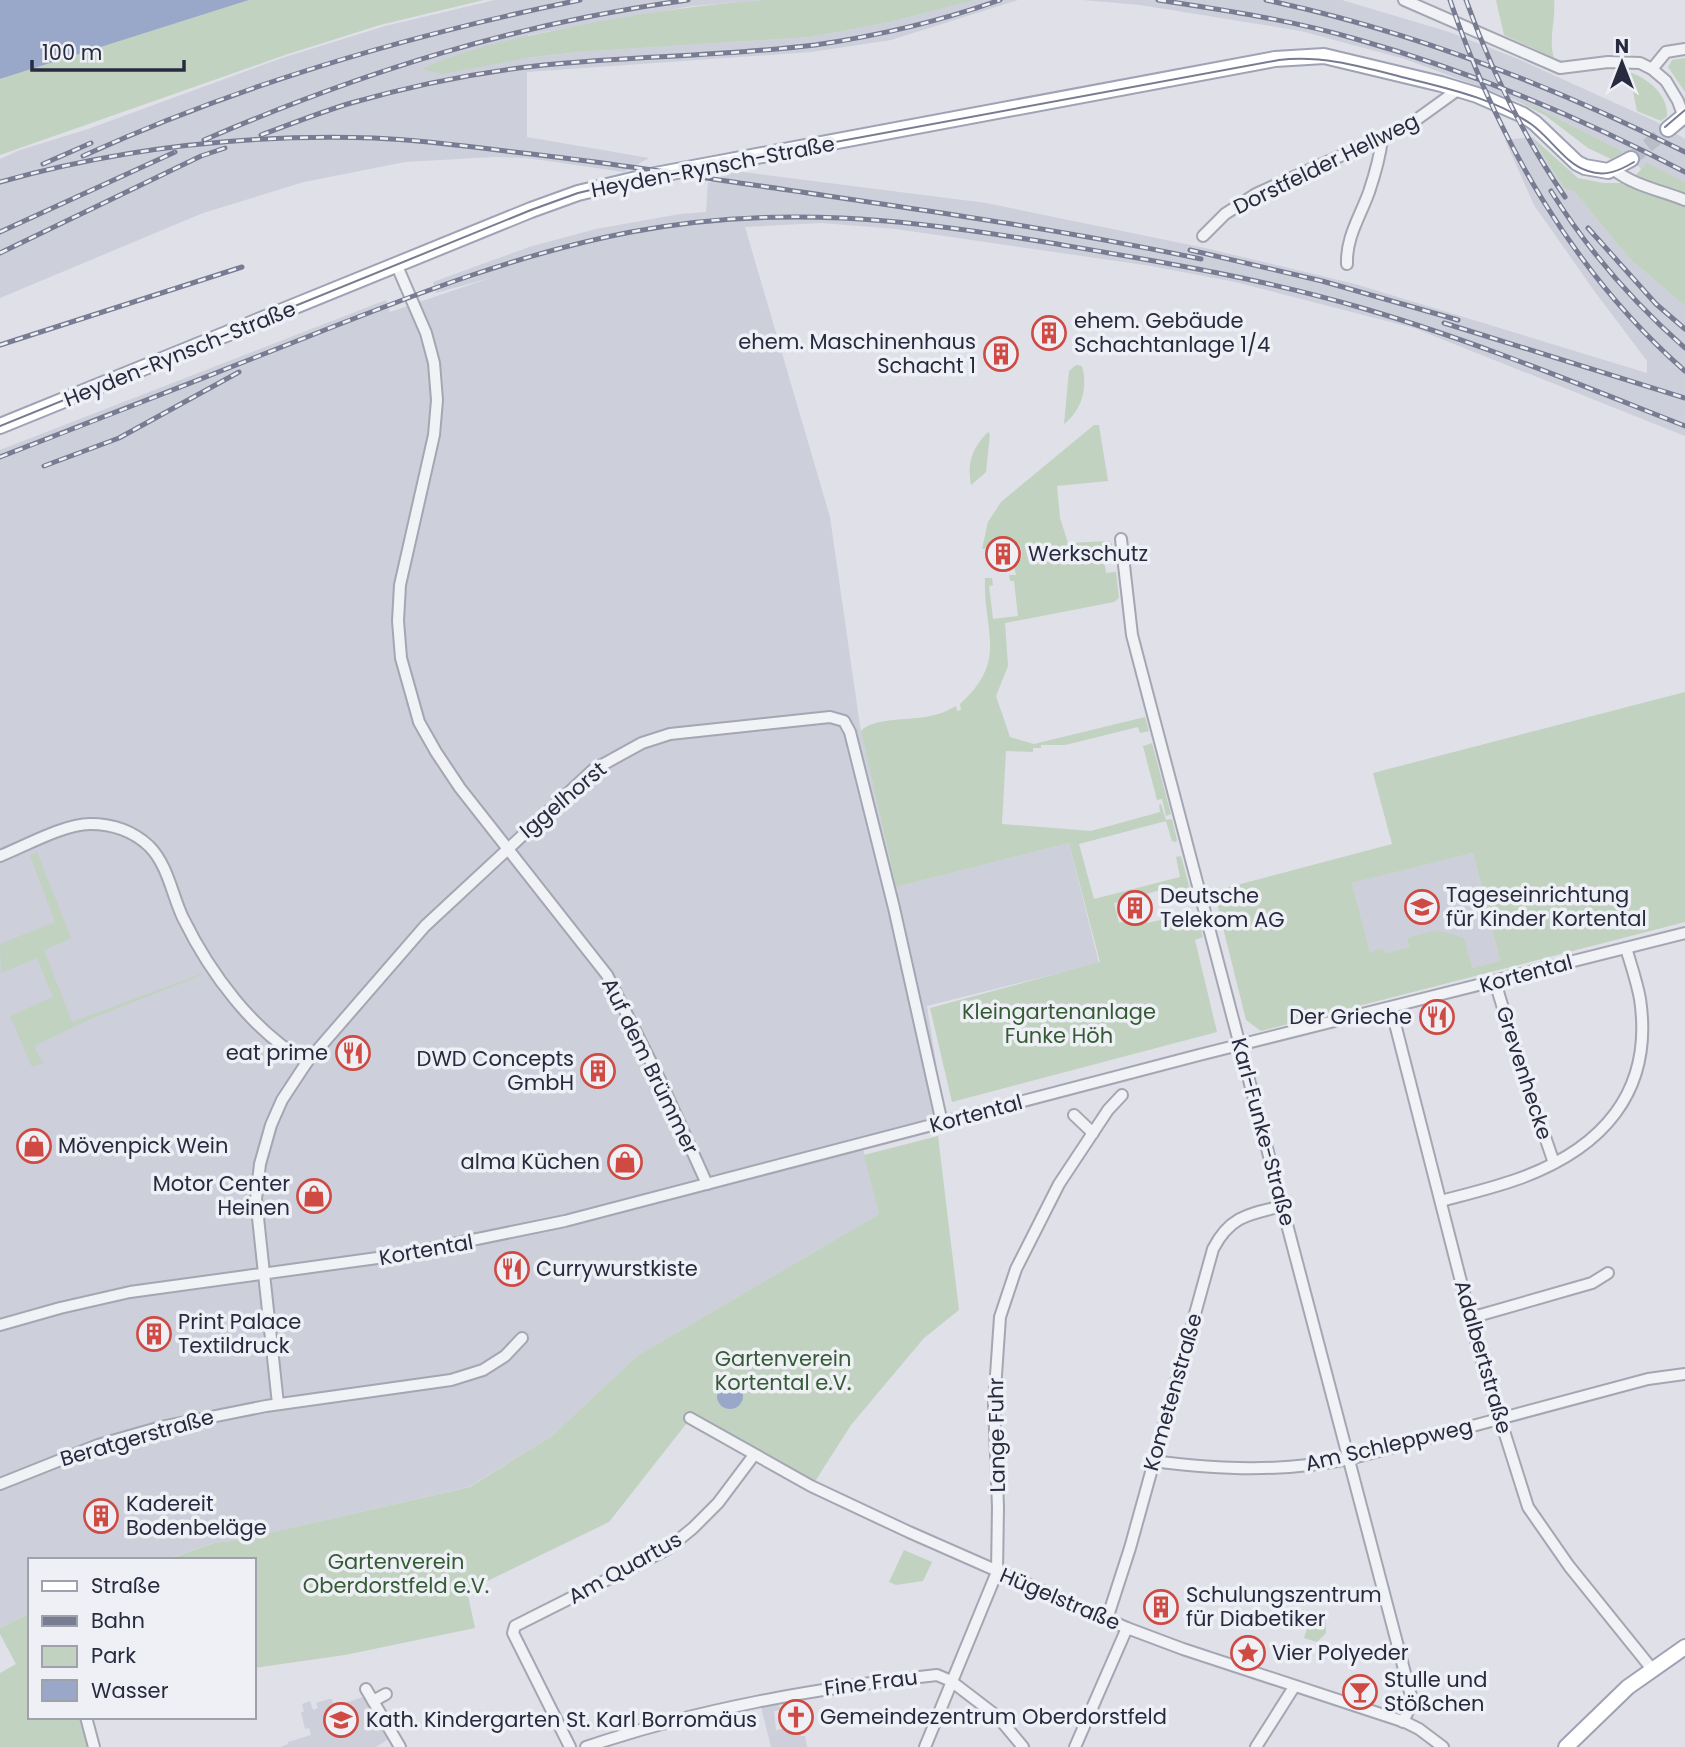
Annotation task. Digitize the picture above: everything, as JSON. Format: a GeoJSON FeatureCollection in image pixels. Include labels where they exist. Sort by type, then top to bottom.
{"type":"FeatureCollection","features":[{"type":"Feature","properties":{"kind":"main road","name":"Heyden-Rynsch-Straße"},"geometry":{"type":"LineString","coordinates":[[0,426],[531,210],[615,183],[1275,59],[1324,56],[1459,89]]}},
{"type":"Feature","properties":{"kind":"main road"},"geometry":{"type":"LineString","coordinates":[[1459,89],[1535,123],[1581,165],[1592,169],[1613,169],[1631,159]]}},
{"type":"Feature","properties":{"kind":"main road"},"geometry":{"type":"LineString","coordinates":[[1668,129],[1684,115]]}},
{"type":"Feature","properties":{"kind":"main road"},"geometry":{"type":"LineString","coordinates":[[1566,1747],[1628,1687],[1685,1647]]}},
{"type":"Feature","properties":{"kind":"street"},"geometry":{"type":"LineString","coordinates":[[1404,0],[1554,67],[1571,69],[1629,61],[1652,69],[1670,87],[1684,115]]}},
{"type":"Feature","properties":{"kind":"street"},"geometry":{"type":"LineString","coordinates":[[1652,69],[1666,52],[1685,49]]}},
{"type":"Feature","properties":{"kind":"street","name":"Dorstfelder Hellweg"},"geometry":{"type":"LineString","coordinates":[[1203,236],[1225,214],[1256,194],[1409,125],[1459,89]]}},
{"type":"Feature","properties":{"kind":"street"},"geometry":{"type":"LineString","coordinates":[[1347,264],[1347,245],[1368,193],[1378,161],[1381,139]]}},
{"type":"Feature","properties":{"kind":"street"},"geometry":{"type":"LineString","coordinates":[[1613,169],[1630,182],[1685,200]]}},
{"type":"Feature","properties":{"kind":"street","name":"Auf dem Brümmer"},"geometry":{"type":"LineString","coordinates":[[397,266],[426,333],[437,400],[434,435],[400,585],[398,621],[401,658],[419,722],[436,752],[506,848],[598,962],[617,992],[707,1184]]}},
{"type":"Feature","properties":{"kind":"street","name":"Karl-Funke-Straße"},"geometry":{"type":"LineString","coordinates":[[1121,539],[1132,635],[1411,1696],[1410,1707],[1403,1721]]}},
{"type":"Feature","properties":{"kind":"street","name":"Iggelhorst"},"geometry":{"type":"LineString","coordinates":[[263,1275],[256,1199],[260,1164],[271,1125],[282,1100],[307,1062],[425,926],[506,848],[593,770],[642,743],[670,734],[830,717],[844,721],[850,732],[894,908],[942,1123]]}},
{"type":"Feature","properties":{"kind":"street"},"geometry":{"type":"LineString","coordinates":[[0,856],[87,824],[111,825],[131,833],[150,847],[160,861],[183,918],[229,991],[267,1032],[307,1062]]}},
{"type":"Feature","properties":{"kind":"street","name":"Kortental"},"geometry":{"type":"LineString","coordinates":[[0,1325],[130,1292],[379,1259],[494,1237],[1685,933]]}},
{"type":"Feature","properties":{"kind":"street"},"geometry":{"type":"LineString","coordinates":[[1441,1201],[1518,1179],[1554,1163],[1583,1146],[1607,1124],[1625,1102],[1633,1084],[1641,1052],[1642,1019],[1637,986],[1626,948]]}},
{"type":"Feature","properties":{"kind":"street","name":"Grevenhecke"},"geometry":{"type":"LineString","coordinates":[[1495,982],[1554,1163]]}},
{"type":"Feature","properties":{"kind":"street","name":"Adalbertstraße"},"geometry":{"type":"LineString","coordinates":[[1391,1009],[1470,1318],[1528,1507],[1569,1566],[1652,1669]]}},
{"type":"Feature","properties":{"kind":"street","name":"Lange Fuhr"},"geometry":{"type":"LineString","coordinates":[[925,1747],[998,1572],[994,1404],[1000,1317],[1016,1269],[1037,1224],[1059,1184],[1122,1095]]}},
{"type":"Feature","properties":{"kind":"street"},"geometry":{"type":"LineString","coordinates":[[1074,1115],[1093,1133]]}},
{"type":"Feature","properties":{"kind":"street","name":"Kometenstraße"},"geometry":{"type":"LineString","coordinates":[[1107,1619],[1120,1583],[1213,1249],[1222,1232],[1231,1223],[1253,1213],[1283,1206]]}},
{"type":"Feature","properties":{"kind":"street"},"geometry":{"type":"LineString","coordinates":[[1470,1318],[1592,1283],[1608,1273]]}},
{"type":"Feature","properties":{"kind":"street"},"geometry":{"type":"LineString","coordinates":[[263,1275],[278,1404]]}},
{"type":"Feature","properties":{"kind":"street","name":"Beratgerstraße"},"geometry":{"type":"LineString","coordinates":[[0,1484],[98,1445],[161,1427],[278,1404],[451,1380],[483,1370],[505,1356],[522,1338]]}},
{"type":"Feature","properties":{"kind":"street","name":"Am Schleppweg"},"geometry":{"type":"LineString","coordinates":[[1153,1461],[1213,1469],[1247,1470],[1289,1468],[1349,1459],[1647,1379],[1685,1374]]}},
{"type":"Feature","properties":{"kind":"street","name":"Hügelstraße"},"geometry":{"type":"LineString","coordinates":[[690,1418],[811,1486],[998,1572],[1127,1628],[1294,1687],[1403,1721],[1443,1747]]}},
{"type":"Feature","properties":{"kind":"street","name":"Am Quartus"},"geometry":{"type":"LineString","coordinates":[[570,1747],[513,1633],[516,1626],[666,1550],[718,1503],[754,1455]]}},
{"type":"Feature","properties":{"kind":"street"},"geometry":{"type":"LineString","coordinates":[[1075,1747],[1127,1628]]}},
{"type":"Feature","properties":{"kind":"street","name":"Fine Frau"},"geometry":{"type":"LineString","coordinates":[[586,1747],[602,1745],[666,1722],[771,1698],[937,1675],[951,1681]]}},
{"type":"Feature","properties":{"kind":"street"},"geometry":{"type":"LineString","coordinates":[[951,1681],[999,1717],[1023,1747]]}},
{"type":"Feature","properties":{"kind":"street"},"geometry":{"type":"LineString","coordinates":[[1256,1747],[1294,1687]]}},
{"type":"Feature","properties":{"kind":"street"},"geometry":{"type":"LineString","coordinates":[[366,1689],[400,1747]]}},
{"type":"Feature","properties":{"kind":"street"},"geometry":{"type":"LineString","coordinates":[[373,1701],[386,1693]]}},
{"type":"Feature","properties":{"kind":"street"},"geometry":{"type":"LineString","coordinates":[[87,1719],[94,1747]]}},
{"type":"Feature","properties":{"kind":"shaded area"},"geometry":{"type":"Polygon","coordinates":[[[495,0],[764,0],[692,6],[528,35],[528,58],[578,52],[811,37],[890,22],[975,0],[1018,0],[891,40],[811,52],[527,72],[527,137],[649,158],[624,172],[527,158],[493,157],[405,162],[304,182],[203,213],[0,298],[0,159],[282,58],[385,26],[495,0]]]}},
{"type":"Feature","properties":{"kind":"shaded area"},"geometry":{"type":"Polygon","coordinates":[[[1083,0],[1342,0],[1449,32],[1518,59],[1655,121],[1685,139],[1685,182],[1648,164],[1641,169],[1624,152],[1537,108],[1405,59],[1301,31],[1140,5],[1083,0]]]}},
{"type":"Feature","properties":{"kind":"shaded area"},"geometry":{"type":"Polygon","coordinates":[[[1532,137],[1565,189],[1574,191],[1630,259],[1685,306],[1685,436],[1414,328],[1235,282],[1151,266],[896,229],[822,223],[745,227],[830,517],[860,726],[896,887],[1069,843],[1099,963],[927,1006],[945,1119],[861,1140],[879,1214],[637,1356],[552,1436],[469,1487],[238,1540],[213,1543],[171,1558],[28,1558],[28,1614],[0,1628],[0,450],[386,300],[390,312],[490,278],[436,293],[433,282],[529,247],[596,229],[706,212],[708,183],[735,171],[986,203],[1205,248],[1355,284],[1647,373],[1647,361],[1534,205],[1505,140],[1532,137]]]}},
{"type":"Feature","properties":{"kind":"shaded area","name":"Tageseinrichtung für Kinder Kortental"},"geometry":{"type":"Polygon","coordinates":[[[1473,853],[1500,961],[1472,968],[1407,938],[1409,947],[1385,953],[1370,952],[1352,883],[1473,853]]]}},
{"type":"Feature","properties":{"kind":"shaded area","name":"Kath. Kindergarten St. Karl Borromäus"},"geometry":{"type":"Polygon","coordinates":[[[366,1696],[390,1738],[376,1747],[281,1747],[311,1735],[309,1728],[305,1729],[302,1704],[310,1701],[313,1710],[318,1708],[316,1703],[329,1699],[332,1699],[333,1704],[342,1704],[366,1696]]]}},
{"type":"Feature","properties":{"kind":"shaded area"},"geometry":{"type":"Polygon","coordinates":[[[779,1704],[780,1710],[774,1711],[776,1730],[800,1726],[801,1736],[805,1736],[807,1747],[771,1747],[761,1707],[779,1704]]]}},
{"type":"Feature","properties":{"kind":"green space"},"geometry":{"type":"Polygon","coordinates":[[[249,0],[484,0],[380,25],[285,55],[0,155],[0,79],[249,0]]]}},
{"type":"Feature","properties":{"kind":"green space"},"geometry":{"type":"Polygon","coordinates":[[[764,0],[975,0],[890,22],[811,37],[578,52],[527,58],[442,74],[422,69],[476,49],[553,31],[667,10],[764,0]]]}},
{"type":"Feature","properties":{"kind":"green space"},"geometry":{"type":"Polygon","coordinates":[[[1496,0],[1554,0],[1554,58],[1504,35],[1496,0]]]}},
{"type":"Feature","properties":{"kind":"green space"},"geometry":{"type":"Polygon","coordinates":[[[1685,58],[1685,92],[1668,67],[1672,60],[1685,58]]]}},
{"type":"Feature","properties":{"kind":"green space"},"geometry":{"type":"Polygon","coordinates":[[[1629,72],[1643,78],[1660,94],[1667,116],[1661,121],[1637,111],[1629,72]]]}},
{"type":"Feature","properties":{"kind":"green space"},"geometry":{"type":"Polygon","coordinates":[[[1514,99],[1624,152],[1611,159],[1588,148],[1546,116],[1514,99]]]}},
{"type":"Feature","properties":{"kind":"green space"},"geometry":{"type":"Polygon","coordinates":[[[1532,137],[1578,178],[1603,183],[1626,183],[1685,203],[1685,306],[1630,259],[1574,191],[1565,189],[1532,137]]]}},
{"type":"Feature","properties":{"kind":"green space"},"geometry":{"type":"Polygon","coordinates":[[[1647,163],[1685,182],[1685,195],[1634,177],[1647,163]]]}},
{"type":"Feature","properties":{"kind":"green space"},"geometry":{"type":"Polygon","coordinates":[[[1076,365],[1082,366],[1084,390],[1075,412],[1064,424],[1069,371],[1076,365]]]}},
{"type":"Feature","properties":{"kind":"green space","name":"Kleingartenanlage Funke Höh"},"geometry":{"type":"Polygon","coordinates":[[[1094,425],[1099,425],[1108,481],[1057,486],[1060,518],[1068,543],[1109,541],[1112,544],[1113,556],[1104,560],[1106,573],[1116,572],[1119,598],[1114,602],[1005,623],[1008,666],[996,696],[1010,737],[1034,744],[1145,717],[1149,731],[1140,733],[1138,727],[1065,745],[1041,745],[1041,748],[1033,748],[1033,752],[1006,751],[1002,824],[1091,831],[1160,812],[1161,804],[1166,820],[1172,819],[1176,842],[1172,841],[1166,821],[1079,844],[1094,899],[1180,877],[1176,857],[1181,856],[1193,901],[1178,906],[1171,887],[1114,903],[1119,923],[1145,917],[1147,923],[1196,912],[1203,937],[1195,940],[1217,1032],[952,1102],[930,1008],[1100,962],[1069,843],[896,887],[861,731],[873,724],[929,716],[956,706],[957,711],[961,710],[960,704],[975,688],[989,659],[985,578],[992,578],[993,585],[989,586],[993,619],[1018,616],[1014,581],[1010,581],[1009,575],[1016,575],[1012,559],[1022,557],[1021,548],[1010,546],[982,549],[988,522],[1001,502],[1094,425]]]}},
{"type":"Feature","properties":{"kind":"green space"},"geometry":{"type":"Polygon","coordinates":[[[988,432],[986,472],[971,485],[972,456],[988,432]]]}},
{"type":"Feature","properties":{"kind":"green space"},"geometry":{"type":"Polygon","coordinates":[[[1685,692],[1685,922],[1261,1031],[1246,1020],[1214,891],[1392,844],[1373,773],[1685,692]],[[1473,853],[1352,883],[1370,952],[1384,949],[1385,953],[1409,947],[1407,938],[1437,930],[1464,938],[1472,968],[1500,961],[1473,853]]]}},
{"type":"Feature","properties":{"kind":"green space"},"geometry":{"type":"Polygon","coordinates":[[[1152,743],[1171,814],[1166,816],[1162,799],[1157,800],[1143,746],[1152,743]]]}},
{"type":"Feature","properties":{"kind":"green space"},"geometry":{"type":"Polygon","coordinates":[[[37,852],[71,938],[44,950],[72,1022],[202,975],[88,1020],[34,1046],[43,1063],[32,1067],[10,1016],[53,997],[37,958],[1,973],[0,944],[55,922],[30,855],[37,852]]]}},
{"type":"Feature","properties":{"kind":"green space"},"geometry":{"type":"Polygon","coordinates":[[[938,1136],[959,1310],[924,1338],[851,1425],[812,1486],[690,1419],[609,1522],[467,1591],[475,1628],[345,1655],[256,1668],[256,1558],[172,1558],[214,1543],[238,1540],[470,1487],[552,1436],[637,1356],[879,1214],[864,1155],[938,1136]]]}},
{"type":"Feature","properties":{"kind":"green space"},"geometry":{"type":"Polygon","coordinates":[[[904,1550],[932,1562],[923,1581],[896,1585],[889,1582],[904,1550]]]}},
{"type":"Feature","properties":{"kind":"green space"},"geometry":{"type":"Polygon","coordinates":[[[1325,1610],[1326,1633],[1317,1642],[1304,1638],[1312,1613],[1325,1610]]]}},
{"type":"Feature","properties":{"kind":"green space"},"geometry":{"type":"Polygon","coordinates":[[[28,1614],[28,1719],[87,1719],[94,1747],[0,1747],[0,1673],[16,1664],[0,1634],[0,1628],[28,1614]]]}},
{"type":"Feature","properties":{"kind":"water"},"geometry":{"type":"Polygon","coordinates":[[[0,0],[249,0],[0,79],[0,0]]]}},
{"type":"Feature","properties":{"kind":"water"},"geometry":{"type":"Polygon","coordinates":[[[730,1383],[739,1387],[743,1396],[739,1405],[730,1409],[721,1405],[717,1396],[721,1387],[730,1383]]]}},
{"type":"Feature","properties":{"kind":"tunnel"},"geometry":{"type":"LineString","coordinates":[[1631,159],[1668,129]]}},
{"type":"Feature","properties":{"kind":"tram line"},"geometry":{"type":"LineString","coordinates":[[0,426],[578,193],[645,177],[1279,60],[1312,59],[1343,63],[1470,95],[1501,107],[1531,124],[1572,163],[1588,171],[1612,172],[1634,162]]}},
{"type":"Feature","properties":{"kind":"tram line"},"geometry":{"type":"LineString","coordinates":[[1665,127],[1685,110]]}},
{"type":"Feature","properties":{"kind":"railway"},"geometry":{"type":"LineString","coordinates":[[83,156],[203,106],[327,64],[452,29],[580,0]]}},
{"type":"Feature","properties":{"kind":"railway"},"geometry":{"type":"LineString","coordinates":[[204,140],[322,93],[441,53],[562,22],[688,0]]}},
{"type":"Feature","properties":{"kind":"railway"},"geometry":{"type":"LineString","coordinates":[[261,135],[351,103],[471,75],[578,62],[747,52],[815,45],[909,27],[1000,0]]}},
{"type":"Feature","properties":{"kind":"railway"},"geometry":{"type":"LineString","coordinates":[[1158,0],[1282,21],[1332,32],[1399,52],[1483,81],[1565,114],[1685,172]]}},
{"type":"Feature","properties":{"kind":"railway"},"geometry":{"type":"LineString","coordinates":[[1266,0],[1375,27],[1480,62],[1584,104],[1685,152]]}},
{"type":"Feature","properties":{"kind":"railway"},"geometry":{"type":"LineString","coordinates":[[1450,0],[1491,103],[1544,201],[1574,248],[1608,292],[1645,333],[1685,371]]}},
{"type":"Feature","properties":{"kind":"railway"},"geometry":{"type":"LineString","coordinates":[[1466,0],[1509,102],[1565,197]]}},
{"type":"Feature","properties":{"kind":"railway"},"geometry":{"type":"LineString","coordinates":[[0,182],[92,160],[185,146],[279,138],[392,139],[669,172],[1036,228],[1201,259]]}},
{"type":"Feature","properties":{"kind":"railway"},"geometry":{"type":"LineString","coordinates":[[43,164],[91,143]]}},
{"type":"Feature","properties":{"kind":"railway"},"geometry":{"type":"LineString","coordinates":[[0,253],[201,156],[225,148]]}},
{"type":"Feature","properties":{"kind":"railway"},"geometry":{"type":"LineString","coordinates":[[0,232],[175,152]]}},
{"type":"Feature","properties":{"kind":"railway"},"geometry":{"type":"LineString","coordinates":[[1551,191],[1612,274],[1685,348]]}},
{"type":"Feature","properties":{"kind":"railway"},"geometry":{"type":"LineString","coordinates":[[0,457],[390,305],[509,263],[590,241],[685,223],[790,217],[893,222],[998,234],[1169,264],[1324,297],[1444,334],[1685,426]]}},
{"type":"Feature","properties":{"kind":"railway"},"geometry":{"type":"LineString","coordinates":[[1588,228],[1656,304],[1685,329]]}},
{"type":"Feature","properties":{"kind":"railway"},"geometry":{"type":"LineString","coordinates":[[1190,250],[1322,281],[1458,320]]}},
{"type":"Feature","properties":{"kind":"railway"},"geometry":{"type":"LineString","coordinates":[[0,345],[242,267]]}},
{"type":"Feature","properties":{"kind":"railway"},"geometry":{"type":"LineString","coordinates":[[1444,323],[1685,398]]}},
{"type":"Feature","properties":{"kind":"railway"},"geometry":{"type":"LineString","coordinates":[[44,466],[119,438],[239,372]]}},
{"type":"Feature","properties":{"kind":"place","name":"ehem. Gebäude Schachtanlage 1/4"},"geometry":{"type":"Point","coordinates":[1049,333]}},
{"type":"Feature","properties":{"kind":"place","name":"ehem. Maschinenhaus Schacht 1"},"geometry":{"type":"Point","coordinates":[1001,354]}},
{"type":"Feature","properties":{"kind":"place","name":"Werkschutz"},"geometry":{"type":"Point","coordinates":[1003,554]}},
{"type":"Feature","properties":{"kind":"place","name":"Tageseinrichtung für Kinder Kortental"},"geometry":{"type":"Point","coordinates":[1422,907]}},
{"type":"Feature","properties":{"kind":"place","name":"Deutsche Telekom AG"},"geometry":{"type":"Point","coordinates":[1135,908]}},
{"type":"Feature","properties":{"kind":"place","name":"Der Grieche"},"geometry":{"type":"Point","coordinates":[1437,1017]}},
{"type":"Feature","properties":{"kind":"place","name":"eat prime"},"geometry":{"type":"Point","coordinates":[353,1053]}},
{"type":"Feature","properties":{"kind":"place","name":"DWD Concepts GmbH"},"geometry":{"type":"Point","coordinates":[598,1071]}},
{"type":"Feature","properties":{"kind":"place","name":"Mövenpick Wein"},"geometry":{"type":"Point","coordinates":[34,1146]}},
{"type":"Feature","properties":{"kind":"place","name":"alma Küchen"},"geometry":{"type":"Point","coordinates":[625,1162]}},
{"type":"Feature","properties":{"kind":"place","name":"Motor Center Heinen"},"geometry":{"type":"Point","coordinates":[314,1196]}},
{"type":"Feature","properties":{"kind":"place","name":"Currywurstkiste"},"geometry":{"type":"Point","coordinates":[512,1269]}},
{"type":"Feature","properties":{"kind":"place","name":"Print Palace Textildruck"},"geometry":{"type":"Point","coordinates":[154,1334]}},
{"type":"Feature","properties":{"kind":"place","name":"Kadereit Bodenbeläge"},"geometry":{"type":"Point","coordinates":[101,1516]}},
{"type":"Feature","properties":{"kind":"place","name":"Schulungszentrum für Diabetiker"},"geometry":{"type":"Point","coordinates":[1161,1607]}},
{"type":"Feature","properties":{"kind":"place","name":"Vier Polyeder"},"geometry":{"type":"Point","coordinates":[1248,1653]}},
{"type":"Feature","properties":{"kind":"place","name":"Stulle und Stößchen"},"geometry":{"type":"Point","coordinates":[1360,1692]}},
{"type":"Feature","properties":{"kind":"place","name":"Gemeindezentrum Oberdorstfeld"},"geometry":{"type":"Point","coordinates":[796,1717]}},
{"type":"Feature","properties":{"kind":"place","name":"Kath. Kindergarten St. Karl Borromäus"},"geometry":{"type":"Point","coordinates":[341,1720]}},
{"type":"Feature","properties":{"kind":"park label","name":"Gartenverein Kortental e.V."},"geometry":{"type":"Point","coordinates":[783,1371]}},
{"type":"Feature","properties":{"kind":"park label","name":"Gartenverein Oberdorstfeld e.V."},"geometry":{"type":"Point","coordinates":[396,1574]}}]}
